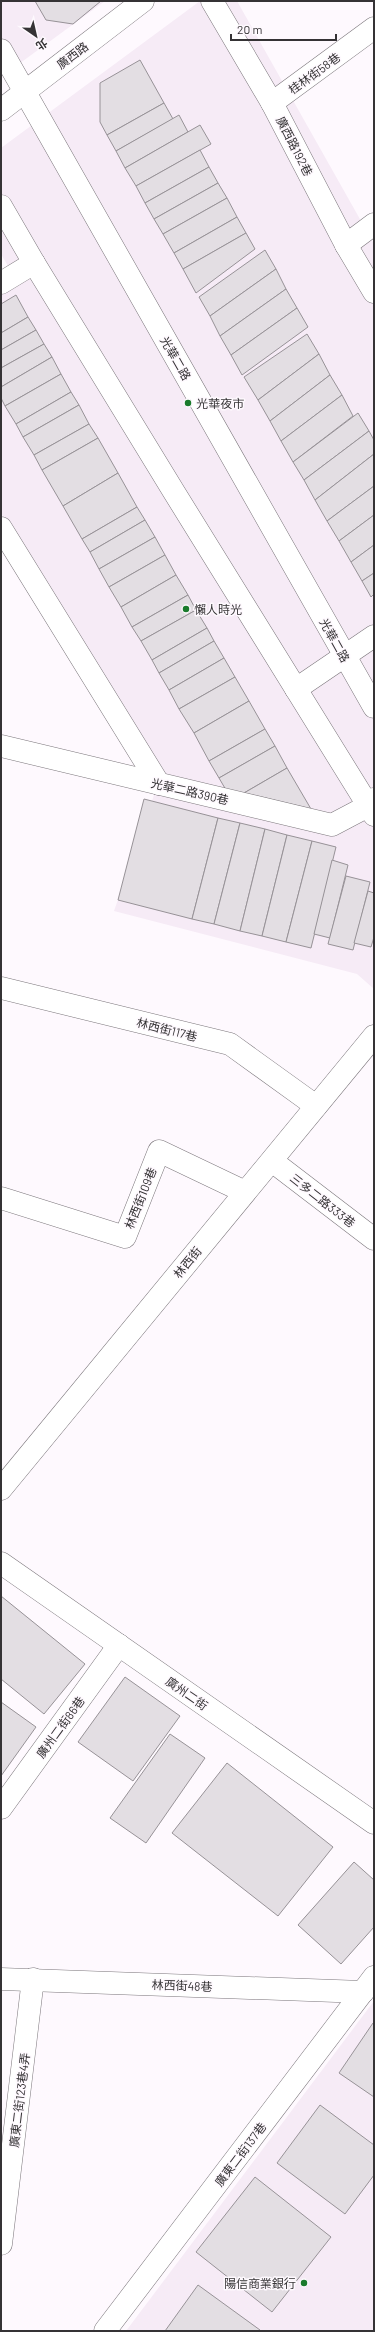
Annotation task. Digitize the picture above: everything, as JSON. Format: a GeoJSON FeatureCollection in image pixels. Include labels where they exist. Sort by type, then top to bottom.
{"type":"FeatureCollection","features":[{"type":"Feature","properties":{"kind":"street","name":"廣西路"},"geometry":{"type":"LineString","coordinates":[[1,110],[143,1]]}},
{"type":"Feature","properties":{"kind":"street","name":"廣西路192巷"},"geometry":{"type":"LineString","coordinates":[[212,1],[272,103],[346,245],[374,292]]}},
{"type":"Feature","properties":{"kind":"street","name":"桂林街58巷"},"geometry":{"type":"LineString","coordinates":[[272,103],[374,28]]}},
{"type":"Feature","properties":{"kind":"street","name":"光華二路"},"geometry":{"type":"LineString","coordinates":[[1,50],[344,657],[374,707]]}},
{"type":"Feature","properties":{"kind":"street"},"geometry":{"type":"LineString","coordinates":[[1,206],[34,264],[296,689],[372,807]]}},
{"type":"Feature","properties":{"kind":"street"},"geometry":{"type":"LineString","coordinates":[[346,245],[374,224]]}},
{"type":"Feature","properties":{"kind":"street"},"geometry":{"type":"LineString","coordinates":[[1,283],[34,264]]}},
{"type":"Feature","properties":{"kind":"street"},"geometry":{"type":"LineString","coordinates":[[1,528],[159,784]]}},
{"type":"Feature","properties":{"kind":"street"},"geometry":{"type":"LineString","coordinates":[[296,689],[374,636]]}},
{"type":"Feature","properties":{"kind":"street","name":"光華二路390巷"},"geometry":{"type":"LineString","coordinates":[[1,746],[332,825],[372,807]]}},
{"type":"Feature","properties":{"kind":"street","name":"林西街117巷"},"geometry":{"type":"LineString","coordinates":[[1,988],[230,1044],[316,1106]]}},
{"type":"Feature","properties":{"kind":"street","name":"林西街"},"geometry":{"type":"LineString","coordinates":[[1,1489],[374,1036]]}},
{"type":"Feature","properties":{"kind":"street","name":"林西街109巷"},"geometry":{"type":"LineString","coordinates":[[1,1198],[125,1236],[159,1151],[246,1192]]}},
{"type":"Feature","properties":{"kind":"street","name":"三多二路333巷"},"geometry":{"type":"LineString","coordinates":[[272,1161],[374,1239]]}},
{"type":"Feature","properties":{"kind":"street","name":"廣州二街"},"geometry":{"type":"LineString","coordinates":[[1,1563],[374,1823]]}},
{"type":"Feature","properties":{"kind":"street","name":"廣州二街86巷"},"geometry":{"type":"LineString","coordinates":[[1,1808],[119,1646]]}},
{"type":"Feature","properties":{"kind":"street","name":"林西街48巷"},"geometry":{"type":"LineString","coordinates":[[1,1979],[369,1984]]}},
{"type":"Feature","properties":{"kind":"street","name":"廣東二街123巷4弄"},"geometry":{"type":"LineString","coordinates":[[1,2244],[33,1979]]}},
{"type":"Feature","properties":{"kind":"street","name":"廣東二街137巷"},"geometry":{"type":"LineString","coordinates":[[105,2331],[369,1984]]}},
{"type":"Feature","properties":{"kind":"shaded area"},"geometry":{"type":"Polygon","coordinates":[[[1,1],[105,1],[1,77],[1,1]]]}},
{"type":"Feature","properties":{"kind":"shaded area","name":"光華夜市"},"geometry":{"type":"Polygon","coordinates":[[[200,1],[237,1],[374,244],[374,989],[357,974],[114,911],[163,769],[1,513],[1,293],[19,285],[1,254],[1,148],[200,1]]]}},
{"type":"Feature","properties":{"kind":"shaded area"},"geometry":{"type":"Polygon","coordinates":[[[374,2001],[374,2331],[126,2331],[374,2001]]]}},
{"type":"Feature","properties":{"kind":"building"},"geometry":{"type":"Polygon","coordinates":[[[35,1],[101,1],[73,24],[46,20],[35,1]]]}},
{"type":"Feature","properties":{"kind":"building"},"geometry":{"type":"Polygon","coordinates":[[[140,60],[164,103],[107,135],[100,122],[100,83],[140,60]]]}},
{"type":"Feature","properties":{"kind":"building"},"geometry":{"type":"Polygon","coordinates":[[[164,103],[173,119],[116,151],[107,135],[164,103]]]}},
{"type":"Feature","properties":{"kind":"building"},"geometry":{"type":"Polygon","coordinates":[[[179,115],[188,132],[125,168],[116,151],[179,115]]]}},
{"type":"Feature","properties":{"kind":"building"},"geometry":{"type":"Polygon","coordinates":[[[200,125],[211,144],[136,186],[125,168],[200,125]]]}},
{"type":"Feature","properties":{"kind":"building"},"geometry":{"type":"Polygon","coordinates":[[[200,150],[209,167],[145,203],[136,186],[200,150]]]}},
{"type":"Feature","properties":{"kind":"building"},"geometry":{"type":"Polygon","coordinates":[[[209,167],[218,183],[154,219],[145,203],[209,167]]]}},
{"type":"Feature","properties":{"kind":"building"},"geometry":{"type":"Polygon","coordinates":[[[218,183],[227,198],[163,234],[154,219],[218,183]]]}},
{"type":"Feature","properties":{"kind":"building"},"geometry":{"type":"Polygon","coordinates":[[[227,198],[237,217],[174,253],[163,234],[227,198]]]}},
{"type":"Feature","properties":{"kind":"building"},"geometry":{"type":"Polygon","coordinates":[[[237,217],[246,233],[183,269],[174,253],[237,217]]]}},
{"type":"Feature","properties":{"kind":"building"},"geometry":{"type":"Polygon","coordinates":[[[246,233],[255,249],[196,293],[183,269],[246,233]]]}},
{"type":"Feature","properties":{"kind":"building"},"geometry":{"type":"Polygon","coordinates":[[[265,250],[276,269],[210,316],[199,297],[265,250]]]}},
{"type":"Feature","properties":{"kind":"building"},"geometry":{"type":"Polygon","coordinates":[[[276,269],[286,289],[220,336],[210,316],[276,269]]]}},
{"type":"Feature","properties":{"kind":"building"},"geometry":{"type":"Polygon","coordinates":[[[286,289],[297,308],[231,355],[220,336],[286,289]]]}},
{"type":"Feature","properties":{"kind":"building"},"geometry":{"type":"Polygon","coordinates":[[[16,295],[28,317],[1,333],[1,304],[16,295]]]}},
{"type":"Feature","properties":{"kind":"building"},"geometry":{"type":"Polygon","coordinates":[[[297,308],[308,327],[242,375],[231,355],[297,308]]]}},
{"type":"Feature","properties":{"kind":"building"},"geometry":{"type":"Polygon","coordinates":[[[28,317],[36,330],[1,350],[1,333],[28,317]]]}},
{"type":"Feature","properties":{"kind":"building"},"geometry":{"type":"Polygon","coordinates":[[[36,330],[44,344],[1,368],[1,350],[36,330]]]}},
{"type":"Feature","properties":{"kind":"building"},"geometry":{"type":"Polygon","coordinates":[[[307,334],[319,354],[258,400],[244,377],[307,334]]]}},
{"type":"Feature","properties":{"kind":"building"},"geometry":{"type":"Polygon","coordinates":[[[44,344],[52,357],[1,387],[1,368],[44,344]]]}},
{"type":"Feature","properties":{"kind":"building"},"geometry":{"type":"Polygon","coordinates":[[[319,354],[330,375],[270,421],[258,400],[319,354]]]}},
{"type":"Feature","properties":{"kind":"building"},"geometry":{"type":"Polygon","coordinates":[[[52,357],[61,374],[5,406],[1,398],[1,387],[52,357]]]}},
{"type":"Feature","properties":{"kind":"building"},"geometry":{"type":"Polygon","coordinates":[[[61,374],[71,392],[16,424],[5,406],[61,374]]]}},
{"type":"Feature","properties":{"kind":"building"},"geometry":{"type":"Polygon","coordinates":[[[330,375],[342,395],[281,441],[270,421],[330,375]]]}},
{"type":"Feature","properties":{"kind":"building"},"geometry":{"type":"Polygon","coordinates":[[[71,392],[79,405],[23,437],[16,424],[71,392]]]}},
{"type":"Feature","properties":{"kind":"building"},"geometry":{"type":"Polygon","coordinates":[[[342,395],[353,416],[293,462],[281,441],[342,395]]]}},
{"type":"Feature","properties":{"kind":"building"},"geometry":{"type":"Polygon","coordinates":[[[79,405],[89,424],[34,455],[23,437],[79,405]]]}},
{"type":"Feature","properties":{"kind":"building"},"geometry":{"type":"Polygon","coordinates":[[[358,413],[369,431],[304,480],[293,462],[358,413]]]}},
{"type":"Feature","properties":{"kind":"building"},"geometry":{"type":"Polygon","coordinates":[[[89,424],[98,438],[42,470],[34,455],[89,424]]]}},
{"type":"Feature","properties":{"kind":"building"},"geometry":{"type":"Polygon","coordinates":[[[369,431],[374,440],[374,454],[315,500],[304,480],[369,431]]]}},
{"type":"Feature","properties":{"kind":"building"},"geometry":{"type":"Polygon","coordinates":[[[98,438],[118,473],[63,506],[42,470],[98,438]]]}},
{"type":"Feature","properties":{"kind":"building"},"geometry":{"type":"Polygon","coordinates":[[[374,454],[374,486],[327,521],[315,500],[374,454]]]}},
{"type":"Feature","properties":{"kind":"building"},"geometry":{"type":"Polygon","coordinates":[[[118,473],[137,507],[82,539],[63,506],[118,473]]]}},
{"type":"Feature","properties":{"kind":"building"},"geometry":{"type":"Polygon","coordinates":[[[374,486],[374,515],[339,541],[327,521],[374,486]]]}},
{"type":"Feature","properties":{"kind":"building"},"geometry":{"type":"Polygon","coordinates":[[[137,507],[145,520],[90,552],[82,539],[137,507]]]}},
{"type":"Feature","properties":{"kind":"building"},"geometry":{"type":"Polygon","coordinates":[[[374,515],[374,545],[351,562],[339,541],[374,515]]]}},
{"type":"Feature","properties":{"kind":"building"},"geometry":{"type":"Polygon","coordinates":[[[145,520],[155,537],[99,569],[90,552],[145,520]]]}},
{"type":"Feature","properties":{"kind":"building"},"geometry":{"type":"Polygon","coordinates":[[[155,537],[165,555],[109,587],[99,569],[155,537]]]}},
{"type":"Feature","properties":{"kind":"building"},"geometry":{"type":"Polygon","coordinates":[[[374,545],[374,573],[362,581],[351,562],[374,545]]]}},
{"type":"Feature","properties":{"kind":"building"},"geometry":{"type":"Polygon","coordinates":[[[165,555],[176,575],[121,607],[109,587],[165,555]]]}},
{"type":"Feature","properties":{"kind":"building"},"geometry":{"type":"Polygon","coordinates":[[[374,573],[374,594],[371,597],[362,581],[374,573]]]}},
{"type":"Feature","properties":{"kind":"building"},"geometry":{"type":"Polygon","coordinates":[[[176,575],[188,595],[132,627],[121,607],[176,575]]]}},
{"type":"Feature","properties":{"kind":"building"},"geometry":{"type":"Polygon","coordinates":[[[188,595],[196,610],[141,641],[132,627],[188,595]]]}},
{"type":"Feature","properties":{"kind":"building"},"geometry":{"type":"Polygon","coordinates":[[[196,610],[207,628],[152,660],[141,641],[196,610]]]}},
{"type":"Feature","properties":{"kind":"building"},"geometry":{"type":"Polygon","coordinates":[[[207,628],[214,641],[159,673],[152,660],[207,628]]]}},
{"type":"Feature","properties":{"kind":"building"},"geometry":{"type":"Polygon","coordinates":[[[214,641],[224,658],[169,690],[159,673],[214,641]]]}},
{"type":"Feature","properties":{"kind":"building"},"geometry":{"type":"Polygon","coordinates":[[[224,658],[235,677],[179,709],[169,690],[224,658]]]}},
{"type":"Feature","properties":{"kind":"building"},"geometry":{"type":"Polygon","coordinates":[[[235,677],[249,701],[194,733],[179,709],[235,677]]]}},
{"type":"Feature","properties":{"kind":"building"},"geometry":{"type":"Polygon","coordinates":[[[249,701],[265,729],[209,761],[194,733],[249,701]]]}},
{"type":"Feature","properties":{"kind":"building"},"geometry":{"type":"Polygon","coordinates":[[[265,729],[275,746],[219,778],[209,761],[265,729]]]}},
{"type":"Feature","properties":{"kind":"building"},"geometry":{"type":"Polygon","coordinates":[[[275,746],[287,768],[244,793],[226,790],[219,778],[275,746]]]}},
{"type":"Feature","properties":{"kind":"building"},"geometry":{"type":"Polygon","coordinates":[[[287,768],[311,809],[244,793],[287,768]]]}},
{"type":"Feature","properties":{"kind":"building"},"geometry":{"type":"Polygon","coordinates":[[[144,799],[218,818],[192,919],[118,900],[144,799]]]}},
{"type":"Feature","properties":{"kind":"building"},"geometry":{"type":"Polygon","coordinates":[[[218,818],[240,823],[214,924],[192,919],[218,818]]]}},
{"type":"Feature","properties":{"kind":"building"},"geometry":{"type":"Polygon","coordinates":[[[240,823],[265,829],[240,931],[214,924],[240,823]]]}},
{"type":"Feature","properties":{"kind":"building"},"geometry":{"type":"Polygon","coordinates":[[[265,829],[287,835],[262,936],[240,931],[265,829]]]}},
{"type":"Feature","properties":{"kind":"building"},"geometry":{"type":"Polygon","coordinates":[[[287,835],[312,841],[286,942],[262,936],[287,835]]]}},
{"type":"Feature","properties":{"kind":"building"},"geometry":{"type":"Polygon","coordinates":[[[312,841],[336,847],[311,948],[286,942],[312,841]]]}},
{"type":"Feature","properties":{"kind":"building"},"geometry":{"type":"Polygon","coordinates":[[[332,860],[348,865],[330,938],[314,934],[332,860]]]}},
{"type":"Feature","properties":{"kind":"building"},"geometry":{"type":"Polygon","coordinates":[[[346,876],[370,882],[353,950],[328,944],[346,876]]]}},
{"type":"Feature","properties":{"kind":"building"},"geometry":{"type":"Polygon","coordinates":[[[368,891],[374,893],[374,937],[371,947],[354,943],[368,891]]]}},
{"type":"Feature","properties":{"kind":"building"},"geometry":{"type":"Polygon","coordinates":[[[1,1596],[85,1664],[44,1714],[1,1679],[1,1596]]]}},
{"type":"Feature","properties":{"kind":"building"},"geometry":{"type":"Polygon","coordinates":[[[125,1677],[180,1716],[133,1781],[78,1742],[125,1677]]]}},
{"type":"Feature","properties":{"kind":"building"},"geometry":{"type":"Polygon","coordinates":[[[1,1702],[36,1727],[1,1776],[1,1702]]]}},
{"type":"Feature","properties":{"kind":"building"},"geometry":{"type":"Polygon","coordinates":[[[170,1734],[205,1758],[146,1843],[110,1818],[170,1734]]]}},
{"type":"Feature","properties":{"kind":"building"},"geometry":{"type":"Polygon","coordinates":[[[227,1763],[333,1847],[278,1916],[172,1833],[227,1763]]]}},
{"type":"Feature","properties":{"kind":"building"},"geometry":{"type":"Polygon","coordinates":[[[354,1862],[374,1880],[374,1927],[341,1964],[298,1925],[354,1862]]]}},
{"type":"Feature","properties":{"kind":"building"},"geometry":{"type":"Polygon","coordinates":[[[374,2023],[374,2097],[339,2073],[374,2023]]]}},
{"type":"Feature","properties":{"kind":"building"},"geometry":{"type":"Polygon","coordinates":[[[320,2105],[374,2145],[374,2175],[345,2214],[277,2163],[320,2105]]]}},
{"type":"Feature","properties":{"kind":"building"},"geometry":{"type":"Polygon","coordinates":[[[255,2177],[331,2237],[272,2312],[196,2252],[255,2177]]]}},
{"type":"Feature","properties":{"kind":"building"},"geometry":{"type":"Polygon","coordinates":[[[198,2285],[260,2330],[165,2331],[198,2285]]]}},
{"type":"Feature","properties":{"kind":"place","name":"光華夜市"},"geometry":{"type":"Point","coordinates":[188,403]}},
{"type":"Feature","properties":{"kind":"place","name":"懶人時光"},"geometry":{"type":"Point","coordinates":[186,609]}},
{"type":"Feature","properties":{"kind":"place","name":"陽信商業銀行"},"geometry":{"type":"Point","coordinates":[304,2283]}}]}
